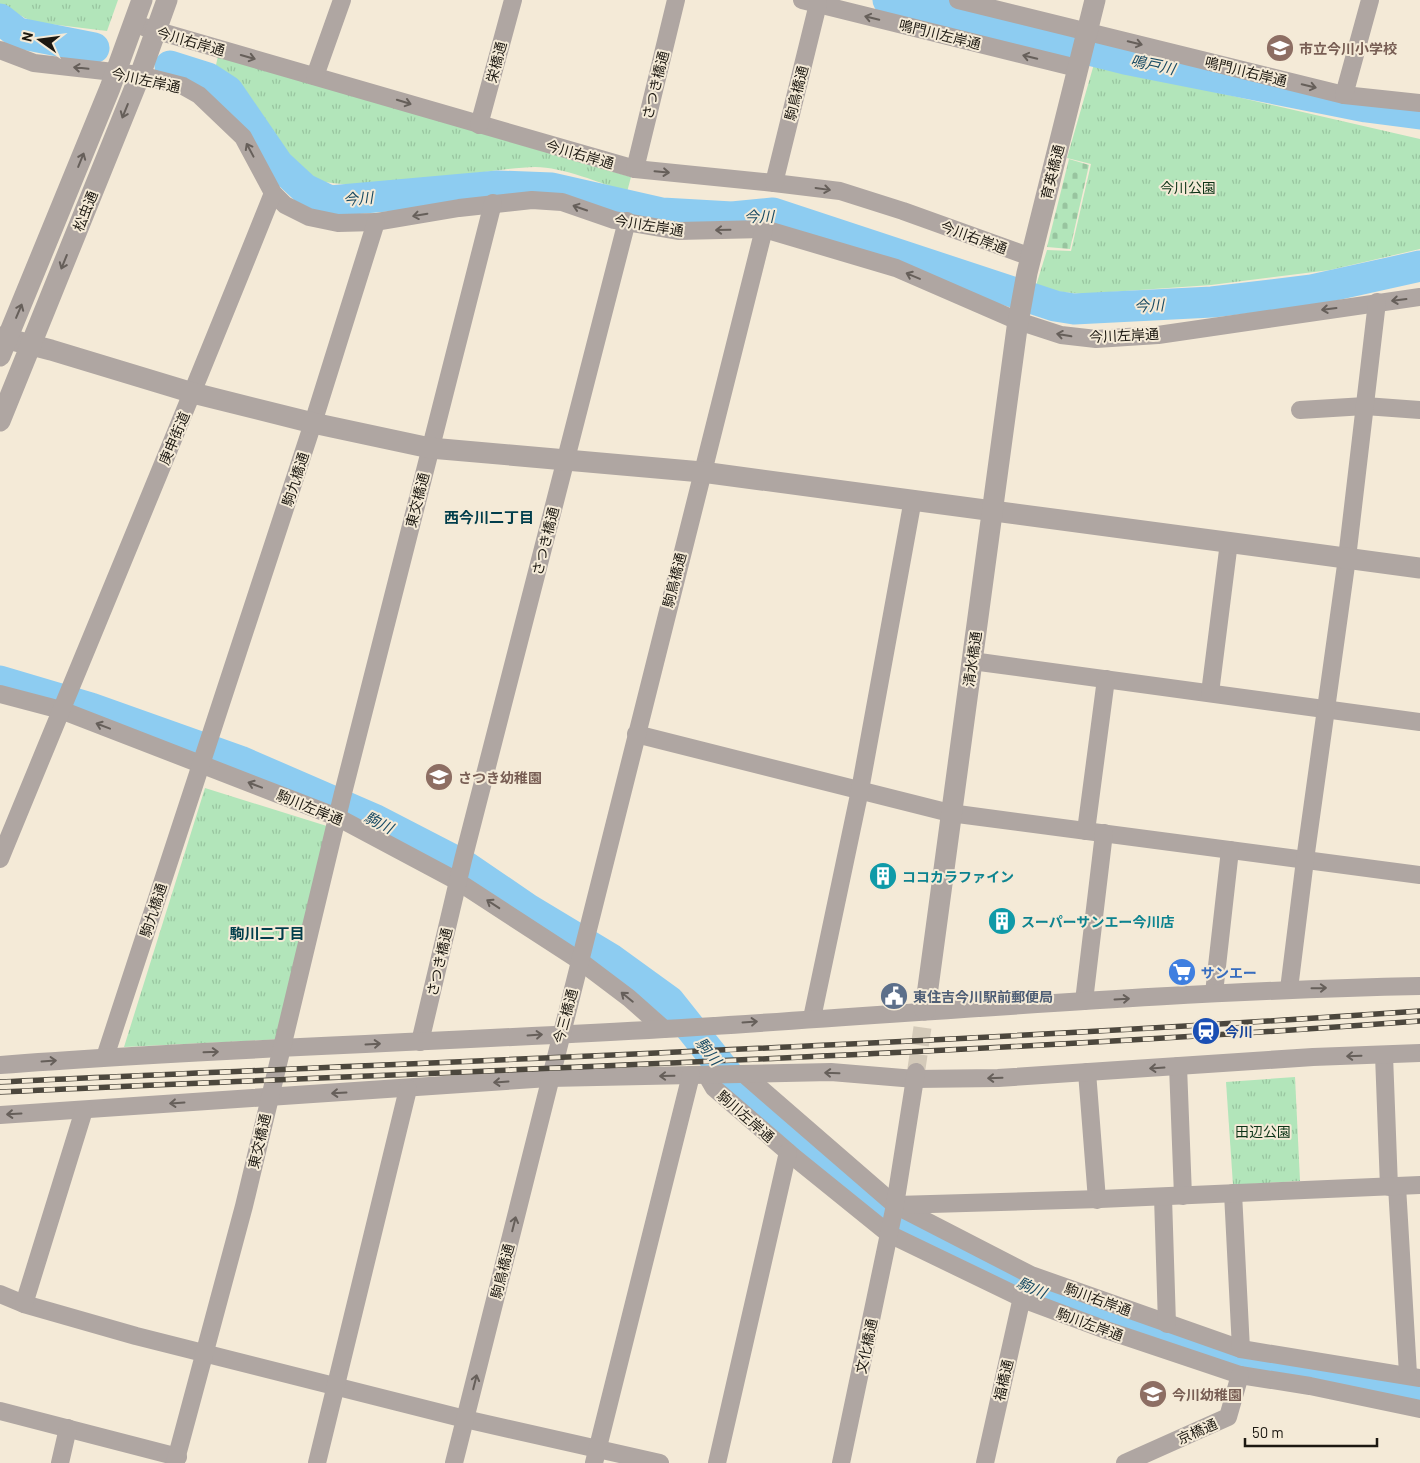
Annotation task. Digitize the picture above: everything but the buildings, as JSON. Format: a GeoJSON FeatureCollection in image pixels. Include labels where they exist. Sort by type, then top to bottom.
{"type":"FeatureCollection","features":[{"type":"Feature","properties":{"kind":"street","name":"松虫通"},"geometry":{"type":"LineString","coordinates":[[2,344],[116,73],[142,0]]}},
{"type":"Feature","properties":{"kind":"street","name":"松虫通"},"geometry":{"type":"LineString","coordinates":[[0,421],[140,75],[167,0]]}},
{"type":"Feature","properties":{"kind":"street"},"geometry":{"type":"LineString","coordinates":[[315,76],[342,0]]}},
{"type":"Feature","properties":{"kind":"street","name":"栄橋通"},"geometry":{"type":"LineString","coordinates":[[479,125],[513,0]]}},
{"type":"Feature","properties":{"kind":"street","name":"さつき橋通"},"geometry":{"type":"LineString","coordinates":[[635,169],[676,0]]}},
{"type":"Feature","properties":{"kind":"street","name":"鳴門川右岸通"},"geometry":{"type":"LineString","coordinates":[[958,0],[1082,49],[1344,95],[1420,103]]}},
{"type":"Feature","properties":{"kind":"street","name":"育英橋通"},"geometry":{"type":"LineString","coordinates":[[1020,315],[1031,257],[1095,0]]}},
{"type":"Feature","properties":{"kind":"street"},"geometry":{"type":"LineString","coordinates":[[1344,95],[1370,0]]}},
{"type":"Feature","properties":{"kind":"street","name":"鳴門川左岸通"},"geometry":{"type":"LineString","coordinates":[[810,2],[1082,49]]}},
{"type":"Feature","properties":{"kind":"street","name":"駒鳥橋通"},"geometry":{"type":"LineString","coordinates":[[774,182],[810,2]]}},
{"type":"Feature","properties":{"kind":"street","name":"今川右岸通"},"geometry":{"type":"LineString","coordinates":[[134,24],[635,169],[774,182],[840,192],[902,211],[1031,257]]}},
{"type":"Feature","properties":{"kind":"street","name":"今川左岸通"},"geometry":{"type":"LineString","coordinates":[[0,50],[34,63],[140,75],[183,86],[199,94],[243,137],[273,193],[285,205],[309,217],[338,223],[376,222],[492,203],[532,200],[562,202],[614,220],[678,231],[764,229],[896,268],[1020,315],[1061,335],[1096,339],[1158,334],[1378,302]]}},
{"type":"Feature","properties":{"kind":"street","name":"庚申街道"},"geometry":{"type":"LineString","coordinates":[[61,710],[193,393],[273,193]]}},
{"type":"Feature","properties":{"kind":"street","name":"東交橋通"},"geometry":{"type":"LineString","coordinates":[[176,1460],[244,1206],[337,817],[492,203]]}},
{"type":"Feature","properties":{"kind":"street","name":"さつき橋通"},"geometry":{"type":"LineString","coordinates":[[420,1042],[463,860],[627,221]]}},
{"type":"Feature","properties":{"kind":"street","name":"駒九橋通"},"geometry":{"type":"LineString","coordinates":[[105,1057],[313,423],[376,222]]}},
{"type":"Feature","properties":{"kind":"street","name":"駒鳥橋通"},"geometry":{"type":"LineString","coordinates":[[587,931],[764,229]]}},
{"type":"Feature","properties":{"kind":"street"},"geometry":{"type":"LineString","coordinates":[[1290,989],[1305,860],[1347,558],[1378,302],[1420,297]]}},
{"type":"Feature","properties":{"kind":"street","name":"清水橋通"},"geometry":{"type":"LineString","coordinates":[[925,1010],[950,813],[1020,315]]}},
{"type":"Feature","properties":{"kind":"street"},"geometry":{"type":"LineString","coordinates":[[2,344],[31,344],[193,393],[313,423],[430,448],[702,472],[992,509],[1420,568]]}},
{"type":"Feature","properties":{"kind":"street"},"geometry":{"type":"LineString","coordinates":[[1300,410],[1365,406],[1420,410]]}},
{"type":"Feature","properties":{"kind":"street"},"geometry":{"type":"LineString","coordinates":[[812,1018],[860,790],[913,499]]}},
{"type":"Feature","properties":{"kind":"street"},"geometry":{"type":"LineString","coordinates":[[1210,693],[1229,542]]}},
{"type":"Feature","properties":{"kind":"street"},"geometry":{"type":"LineString","coordinates":[[972,661],[1420,722]]}},
{"type":"Feature","properties":{"kind":"street"},"geometry":{"type":"LineString","coordinates":[[1084,1001],[1106,679]]}},
{"type":"Feature","properties":{"kind":"street","name":"駒川左岸通"},"geometry":{"type":"LineString","coordinates":[[0,694],[61,710],[337,817],[458,881],[581,957],[629,998],[672,1028]]}},
{"type":"Feature","properties":{"kind":"street"},"geometry":{"type":"LineString","coordinates":[[0,859],[61,710]]}},
{"type":"Feature","properties":{"kind":"street"},"geometry":{"type":"LineString","coordinates":[[636,734],[950,813],[1420,876]]}},
{"type":"Feature","properties":{"kind":"street"},"geometry":{"type":"LineString","coordinates":[[1214,993],[1230,850]]}},
{"type":"Feature","properties":{"kind":"street","name":"今三橋通"},"geometry":{"type":"LineString","coordinates":[[550,1078],[587,931]]}},
{"type":"Feature","properties":{"kind":"street"},"geometry":{"type":"LineString","coordinates":[[0,1065],[105,1057],[672,1028],[925,1010],[1214,993],[1420,986]]}},
{"type":"Feature","properties":{"kind":"street"},"geometry":{"type":"LineString","coordinates":[[0,1115],[270,1096],[408,1090],[550,1078],[831,1072],[998,1078],[1314,1057],[1420,1053]]}},
{"type":"Feature","properties":{"kind":"street"},"geometry":{"type":"LineString","coordinates":[[1384,1055],[1393,1187],[1414,1376]]}},
{"type":"Feature","properties":{"kind":"street"},"geometry":{"type":"LineString","coordinates":[[1178,1066],[1183,1196]]}},
{"type":"Feature","properties":{"kind":"street"},"geometry":{"type":"LineString","coordinates":[[1087,1072],[1097,1200]]}},
{"type":"Feature","properties":{"kind":"street","name":"駒川右岸通"},"geometry":{"type":"LineString","coordinates":[[745,1075],[895,1206],[1031,1275],[1241,1349],[1414,1376]]}},
{"type":"Feature","properties":{"kind":"street"},"geometry":{"type":"LineString","coordinates":[[596,1456],[705,1076]]}},
{"type":"Feature","properties":{"kind":"street","name":"駒川左岸通"},"geometry":{"type":"LineString","coordinates":[[705,1076],[714,1088],[788,1152],[890,1231],[1022,1298],[1106,1330],[1240,1376],[1310,1386],[1420,1409]]}},
{"type":"Feature","properties":{"kind":"street"},"geometry":{"type":"LineString","coordinates":[[915,1076],[895,1206],[1097,1200],[1420,1185]]}},
{"type":"Feature","properties":{"kind":"street","name":"駒鳥橋通"},"geometry":{"type":"LineString","coordinates":[[454,1463],[550,1078]]}},
{"type":"Feature","properties":{"kind":"street"},"geometry":{"type":"LineString","coordinates":[[317,1463],[408,1090]]}},
{"type":"Feature","properties":{"kind":"street"},"geometry":{"type":"LineString","coordinates":[[24,1304],[84,1110]]}},
{"type":"Feature","properties":{"kind":"street"},"geometry":{"type":"LineString","coordinates":[[718,1463],[788,1152]]}},
{"type":"Feature","properties":{"kind":"street"},"geometry":{"type":"LineString","coordinates":[[1233,1194],[1241,1349]]}},
{"type":"Feature","properties":{"kind":"street"},"geometry":{"type":"LineString","coordinates":[[1163,1197],[1168,1324]]}},
{"type":"Feature","properties":{"kind":"street","name":"文化橋通"},"geometry":{"type":"LineString","coordinates":[[841,1463],[895,1206]]}},
{"type":"Feature","properties":{"kind":"street"},"geometry":{"type":"LineString","coordinates":[[0,1294],[24,1304],[136,1336],[466,1419],[596,1456],[660,1463]]}},
{"type":"Feature","properties":{"kind":"street","name":"福橋通"},"geometry":{"type":"LineString","coordinates":[[985,1463],[1022,1298]]}},
{"type":"Feature","properties":{"kind":"street","name":"京橋通"},"geometry":{"type":"LineString","coordinates":[[1125,1463],[1228,1417],[1240,1376]]}},
{"type":"Feature","properties":{"kind":"street"},"geometry":{"type":"LineString","coordinates":[[0,1411],[68,1428],[176,1460]]}},
{"type":"Feature","properties":{"kind":"street"},"geometry":{"type":"LineString","coordinates":[[60,1463],[68,1428]]}},
{"type":"Feature","properties":{"kind":"green space"},"geometry":{"type":"Polygon","coordinates":[[[0,0],[118,0],[107,31],[33,22],[0,5],[0,0]]]}},
{"type":"Feature","properties":{"kind":"green space"},"geometry":{"type":"Polygon","coordinates":[[[218,56],[631,177],[627,192],[569,173],[535,167],[381,184],[350,184],[323,181],[298,172],[292,165],[242,91],[216,65],[218,56]]]}},
{"type":"Feature","properties":{"kind":"green space","name":"今川公園"},"geometry":{"type":"Polygon","coordinates":[[[1094,64],[1420,139],[1420,249],[1330,270],[1211,285],[1082,294],[1035,289],[1047,250],[1071,251],[1091,164],[1067,158],[1094,64]]]}},
{"type":"Feature","properties":{"kind":"green space"},"geometry":{"type":"Polygon","coordinates":[[[1069,159],[1089,165],[1070,249],[1047,247],[1069,159]]]}},
{"type":"Feature","properties":{"kind":"green space"},"geometry":{"type":"Polygon","coordinates":[[[205,788],[330,827],[285,1039],[124,1047],[205,788]]]}},
{"type":"Feature","properties":{"kind":"green space","name":"田辺公園"},"geometry":{"type":"Polygon","coordinates":[[[1295,1077],[1300,1181],[1233,1185],[1226,1082],[1295,1077]]]}},
{"type":"Feature","properties":{"kind":"waterway","name":"鳴戸川"},"geometry":{"type":"LineString","coordinates":[[888,0],[1125,59],[1366,107],[1420,114]]}},
{"type":"Feature","properties":{"kind":"waterway","name":"今川"},"geometry":{"type":"LineString","coordinates":[[0,19],[18,33],[94,48]]}},
{"type":"Feature","properties":{"kind":"waterway","name":"今川"},"geometry":{"type":"LineString","coordinates":[[170,66],[208,78],[228,91],[278,164],[305,189],[330,201],[498,186],[552,188],[662,213],[732,217],[773,213],[1055,306],[1074,309],[1212,302],[1312,290],[1420,266]]}},
{"type":"Feature","properties":{"kind":"waterway","name":"駒川"},"geometry":{"type":"LineString","coordinates":[[0,681],[91,708],[240,761],[376,820],[465,866],[528,909],[611,959],[669,1001],[740,1090],[801,1140],[837,1176],[876,1206],[910,1226],[1030,1288],[1240,1363],[1322,1371],[1420,1393]]}},
{"type":"Feature","properties":{"kind":"tunnel"},"geometry":{"type":"LineString","coordinates":[[916,1072],[925,1010]]}},
{"type":"Feature","properties":{"kind":"railway"},"geometry":{"type":"LineString","coordinates":[[0,1082],[710,1051],[1243,1023],[1420,1011]]}},
{"type":"Feature","properties":{"kind":"railway"},"geometry":{"type":"LineString","coordinates":[[0,1092],[888,1053],[1065,1044],[1420,1021]]}},
{"type":"Feature","properties":{"kind":"place","name":"市立今川小学校"},"geometry":{"type":"Point","coordinates":[1280,48]}},
{"type":"Feature","properties":{"kind":"place","name":"さつき幼稚園"},"geometry":{"type":"Point","coordinates":[439,777]}},
{"type":"Feature","properties":{"kind":"place","name":"ココカラファイン"},"geometry":{"type":"Point","coordinates":[883,876]}},
{"type":"Feature","properties":{"kind":"place","name":"スーパーサンエー今川店"},"geometry":{"type":"Point","coordinates":[1002,921]}},
{"type":"Feature","properties":{"kind":"place","name":"サンエー"},"geometry":{"type":"Point","coordinates":[1182,972]}},
{"type":"Feature","properties":{"kind":"place","name":"東住吉今川駅前郵便局"},"geometry":{"type":"Point","coordinates":[894,996]}},
{"type":"Feature","properties":{"kind":"place","name":"今川"},"geometry":{"type":"Point","coordinates":[1206,1031]}},
{"type":"Feature","properties":{"kind":"place","name":"今川幼稚園"},"geometry":{"type":"Point","coordinates":[1153,1394]}},
{"type":"Feature","properties":{"kind":"district","name":"西今川二丁目"},"geometry":{"type":"Point","coordinates":[489,517]}},
{"type":"Feature","properties":{"kind":"district","name":"駒川二丁目"},"geometry":{"type":"Point","coordinates":[267,933]}}]}
